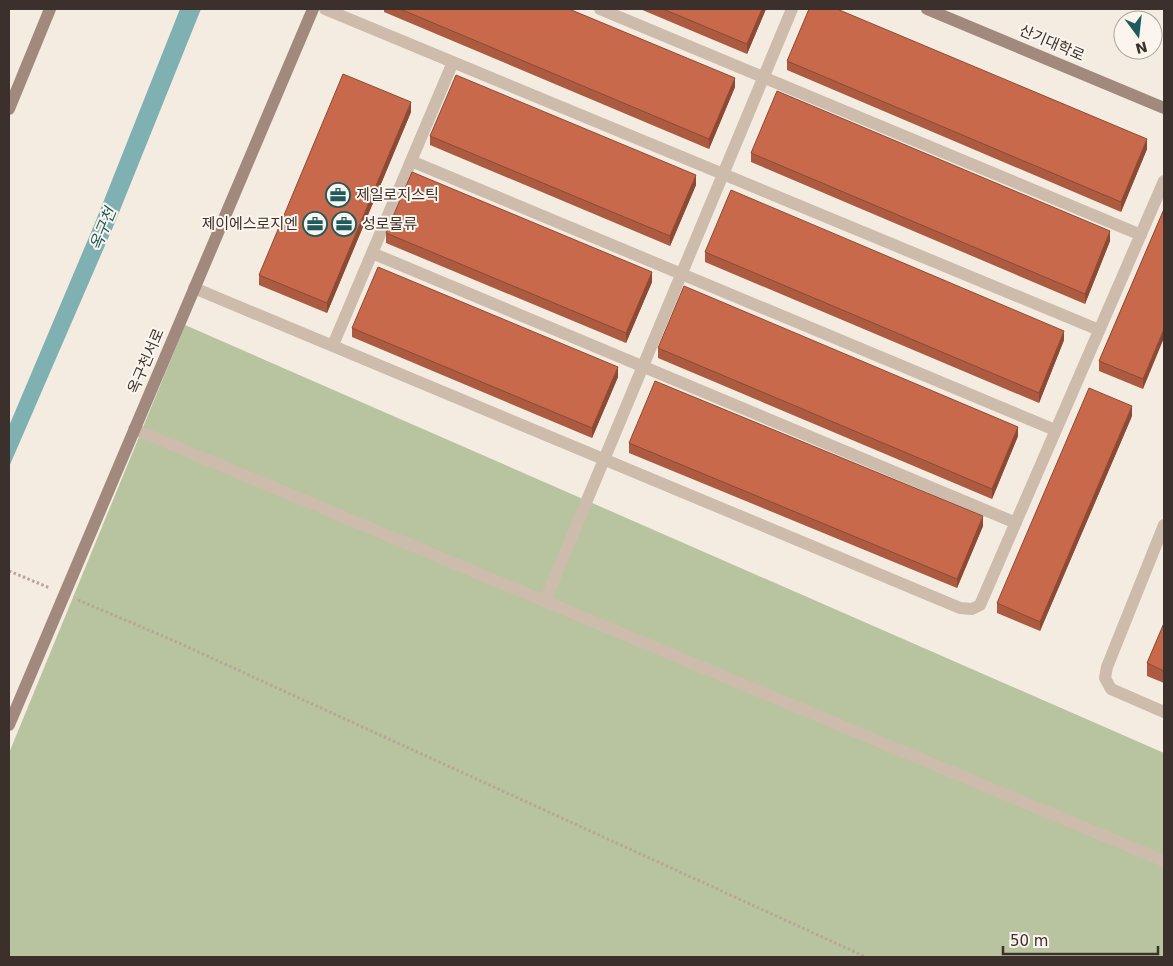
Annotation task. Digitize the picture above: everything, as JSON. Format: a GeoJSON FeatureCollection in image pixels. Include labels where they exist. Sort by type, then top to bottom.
{"type":"FeatureCollection","features":[{"type":"Feature","properties":{"kind":"street"},"geometry":{"type":"LineString","coordinates":[[9,109],[50,9]]}},
{"type":"Feature","properties":{"kind":"street","name":"옥구천서로"},"geometry":{"type":"LineString","coordinates":[[9,725],[312,9]]}},
{"type":"Feature","properties":{"kind":"street"},"geometry":{"type":"LineString","coordinates":[[325,9],[1099,330]]}},
{"type":"Feature","properties":{"kind":"street"},"geometry":{"type":"LineString","coordinates":[[600,9],[1141,235]]}},
{"type":"Feature","properties":{"kind":"street"},"geometry":{"type":"LineString","coordinates":[[545,601],[792,9]]}},
{"type":"Feature","properties":{"kind":"street","name":"산기대학로"},"geometry":{"type":"LineString","coordinates":[[927,9],[1164,108]]}},
{"type":"Feature","properties":{"kind":"street"},"geometry":{"type":"LineString","coordinates":[[333,346],[453,62]]}},
{"type":"Feature","properties":{"kind":"street"},"geometry":{"type":"LineString","coordinates":[[411,161],[1056,430]]}},
{"type":"Feature","properties":{"kind":"street"},"geometry":{"type":"LineString","coordinates":[[194,288],[960,608],[972,609],[980,605],[1164,181]]}},
{"type":"Feature","properties":{"kind":"street"},"geometry":{"type":"LineString","coordinates":[[372,253],[1016,523]]}},
{"type":"Feature","properties":{"kind":"street"},"geometry":{"type":"LineString","coordinates":[[134,429],[1164,861]]}},
{"type":"Feature","properties":{"kind":"street"},"geometry":{"type":"LineString","coordinates":[[1164,525],[1106,666],[1105,678],[1111,689],[1164,712]]}},
{"type":"Feature","properties":{"kind":"path"},"geometry":{"type":"LineString","coordinates":[[9,571],[54,590]]}},
{"type":"Feature","properties":{"kind":"path"},"geometry":{"type":"LineString","coordinates":[[71,597],[170,639],[866,957]]}},
{"type":"Feature","properties":{"kind":"green space"},"geometry":{"type":"Polygon","coordinates":[[[185,325],[1164,753],[1164,957],[9,957],[9,753],[185,325]]]}},
{"type":"Feature","properties":{"kind":"water","name":"옥구천"},"geometry":{"type":"Polygon","coordinates":[[[180,9],[201,9],[116,220],[9,467],[9,426],[95,223],[180,9]]]}},
{"type":"Feature","properties":{"kind":"building"},"geometry":{"type":"Polygon","coordinates":[[[400,9],[569,9],[735,78],[709,139],[400,9]]]}},
{"type":"Feature","properties":{"kind":"building"},"geometry":{"type":"Polygon","coordinates":[[[663,9],[762,9],[747,44],[663,9]]]}},
{"type":"Feature","properties":{"kind":"building"},"geometry":{"type":"Polygon","coordinates":[[[809,9],[837,9],[1147,139],[1121,202],[787,61],[809,9]]]}},
{"type":"Feature","properties":{"kind":"building"},"geometry":{"type":"Polygon","coordinates":[[[343,74],[411,102],[327,303],[259,275],[343,74]]]}},
{"type":"Feature","properties":{"kind":"building"},"geometry":{"type":"Polygon","coordinates":[[[456,75],[696,175],[670,236],[430,136],[456,75]]]}},
{"type":"Feature","properties":{"kind":"building"},"geometry":{"type":"Polygon","coordinates":[[[777,91],[1110,231],[1085,294],[751,153],[777,91]]]}},
{"type":"Feature","properties":{"kind":"building"},"geometry":{"type":"Polygon","coordinates":[[[412,172],[652,272],[626,333],[386,233],[412,172]]]}},
{"type":"Feature","properties":{"kind":"building"},"geometry":{"type":"Polygon","coordinates":[[[731,190],[1064,331],[1039,393],[705,252],[731,190]]]}},
{"type":"Feature","properties":{"kind":"building"},"geometry":{"type":"Polygon","coordinates":[[[1164,209],[1164,329],[1143,379],[1099,361],[1164,209]]]}},
{"type":"Feature","properties":{"kind":"building"},"geometry":{"type":"Polygon","coordinates":[[[378,267],[618,367],[592,428],[352,328],[378,267]]]}},
{"type":"Feature","properties":{"kind":"building"},"geometry":{"type":"Polygon","coordinates":[[[684,286],[1018,427],[992,489],[658,348],[684,286]]]}},
{"type":"Feature","properties":{"kind":"building"},"geometry":{"type":"Polygon","coordinates":[[[655,381],[983,516],[957,579],[629,443],[655,381]]]}},
{"type":"Feature","properties":{"kind":"building"},"geometry":{"type":"Polygon","coordinates":[[[1089,388],[1132,406],[1040,622],[997,603],[1089,388]]]}},
{"type":"Feature","properties":{"kind":"building"},"geometry":{"type":"Polygon","coordinates":[[[1164,623],[1164,671],[1147,663],[1164,623]]]}},
{"type":"Feature","properties":{"kind":"place","name":"제일로지스틱"},"geometry":{"type":"Point","coordinates":[338,195]}},
{"type":"Feature","properties":{"kind":"place","name":"제이에스로지엔"},"geometry":{"type":"Point","coordinates":[315,224]}},
{"type":"Feature","properties":{"kind":"place","name":"성로물류"},"geometry":{"type":"Point","coordinates":[344,224]}}]}
